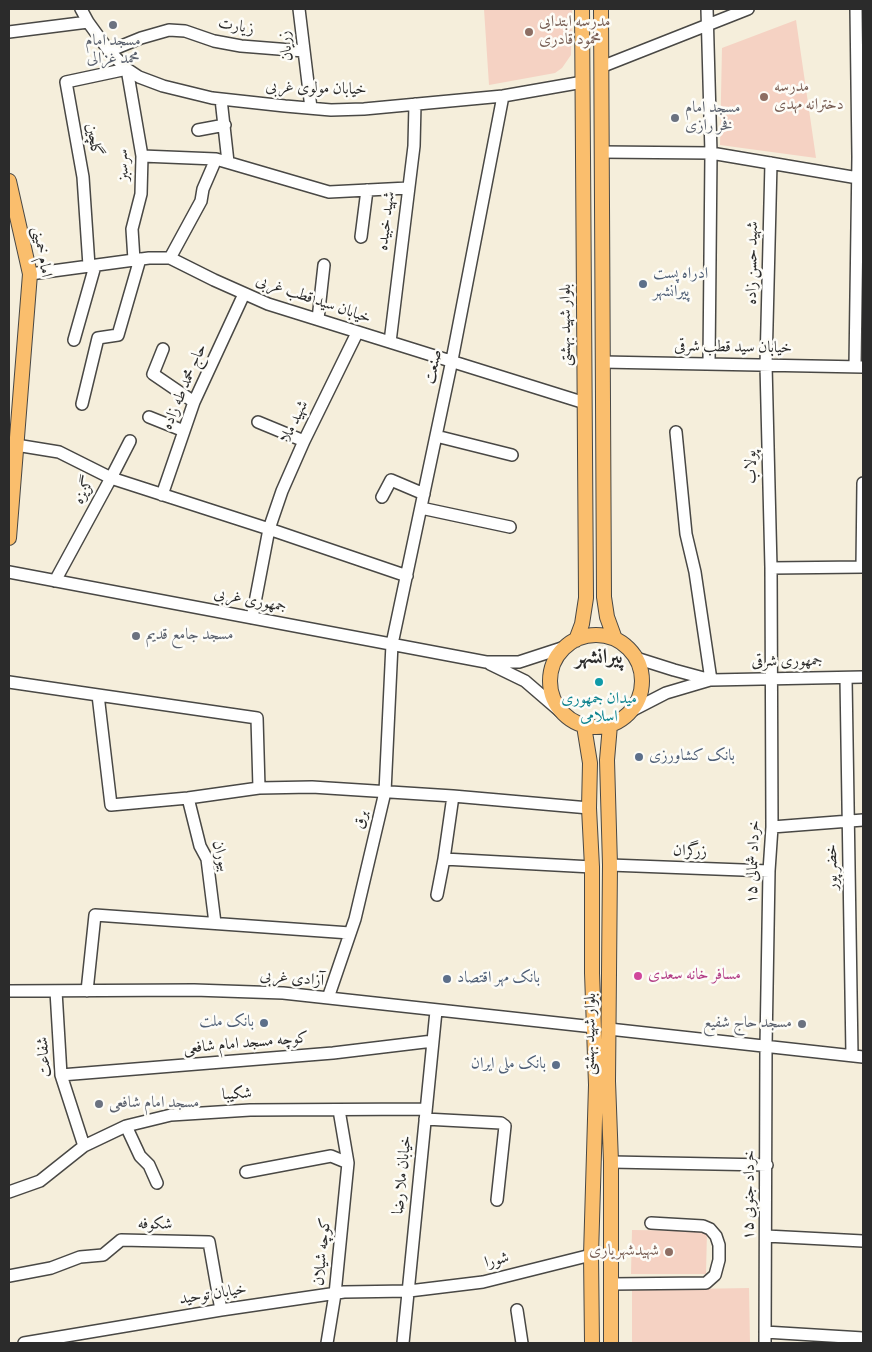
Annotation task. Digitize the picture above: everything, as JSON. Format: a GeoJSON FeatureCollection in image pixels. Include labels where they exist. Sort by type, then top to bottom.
{"type":"FeatureCollection","features":[{"type":"Feature","properties":{"kind":"main road","name":"بلوار شهید بهشتی"},"geometry":{"type":"LineString","coordinates":[[570,644],[582,624],[586,598],[582,9]]}},
{"type":"Feature","properties":{"kind":"main road"},"geometry":{"type":"LineString","coordinates":[[601,9],[604,597],[607,617],[615,639]]}},
{"type":"Feature","properties":{"kind":"main road","name":"امام خمینی"},"geometry":{"type":"LineString","coordinates":[[9,182],[30,274],[9,538]]}},
{"type":"Feature","properties":{"kind":"main road"},"geometry":{"type":"LineString","coordinates":[[602,635],[615,639],[627,647],[636,658],[641,670],[642,684],[639,698],[632,710],[622,719],[610,725],[584,726],[561,712],[555,702],[551,691],[552,667],[557,656],[570,644],[588,636],[602,635]]}},
{"type":"Feature","properties":{"kind":"main road","name":"بلوار شهید بهشتی"},"geometry":{"type":"LineString","coordinates":[[610,725],[607,760],[610,865],[608,1081],[611,1162],[611,1343]]}},
{"type":"Feature","properties":{"kind":"main road","name":"بلوار شهید بهشتی"},"geometry":{"type":"LineString","coordinates":[[584,726],[590,763],[592,973],[596,1086],[591,1255],[592,1343]]}},
{"type":"Feature","properties":{"kind":"street","name":"خیابان مولوی غربی"},"geometry":{"type":"LineString","coordinates":[[81,9],[109,51],[138,77],[163,86],[221,99],[331,110],[364,109],[503,96],[583,82]]}},
{"type":"Feature","properties":{"kind":"street","name":"زریان"},"geometry":{"type":"LineString","coordinates":[[299,9],[311,108]]}},
{"type":"Feature","properties":{"kind":"street"},"geometry":{"type":"LineString","coordinates":[[707,9],[711,153],[709,364]]}},
{"type":"Feature","properties":{"kind":"street"},"geometry":{"type":"LineString","coordinates":[[601,68],[748,9]]}},
{"type":"Feature","properties":{"kind":"street"},"geometry":{"type":"LineString","coordinates":[[858,14],[861,157],[858,178],[859,367]]}},
{"type":"Feature","properties":{"kind":"street"},"geometry":{"type":"LineString","coordinates":[[9,32],[88,22]]}},
{"type":"Feature","properties":{"kind":"street","name":"زیارت"},"geometry":{"type":"LineString","coordinates":[[109,51],[141,38],[169,30],[185,31],[214,41],[241,46],[304,51]]}},
{"type":"Feature","properties":{"kind":"street","name":"سرسبز"},"geometry":{"type":"LineString","coordinates":[[127,69],[142,156],[141,194],[132,229],[137,260]]}},
{"type":"Feature","properties":{"kind":"street","name":"گلچین"},"geometry":{"type":"LineString","coordinates":[[92,266],[83,177],[66,82],[127,69]]}},
{"type":"Feature","properties":{"kind":"street","name":"صنعت"},"geometry":{"type":"LineString","coordinates":[[392,644],[452,360],[503,96]]}},
{"type":"Feature","properties":{"kind":"street"},"geometry":{"type":"LineString","coordinates":[[30,274],[137,260],[170,258],[201,201],[203,189],[222,161],[225,125],[221,99]]}},
{"type":"Feature","properties":{"kind":"street","name":"شهید خبیده"},"geometry":{"type":"LineString","coordinates":[[390,342],[414,146],[414,104]]}},
{"type":"Feature","properties":{"kind":"street"},"geometry":{"type":"LineString","coordinates":[[198,130],[225,125]]}},
{"type":"Feature","properties":{"kind":"street"},"geometry":{"type":"LineString","coordinates":[[601,152],[711,153],[858,178]]}},
{"type":"Feature","properties":{"kind":"street"},"geometry":{"type":"LineString","coordinates":[[142,156],[222,161],[329,192],[408,188]]}},
{"type":"Feature","properties":{"kind":"street","name":"شهید حسن زاده"},"geometry":{"type":"LineString","coordinates":[[766,365],[771,163]]}},
{"type":"Feature","properties":{"kind":"street"},"geometry":{"type":"LineString","coordinates":[[361,237],[367,190]]}},
{"type":"Feature","properties":{"kind":"street","name":"خیابان سید قطب غربی"},"geometry":{"type":"LineString","coordinates":[[170,258],[268,304],[357,333],[452,360],[584,403]]}},
{"type":"Feature","properties":{"kind":"street"},"geometry":{"type":"LineString","coordinates":[[82,404],[98,338],[118,335],[137,260]]}},
{"type":"Feature","properties":{"kind":"street"},"geometry":{"type":"LineString","coordinates":[[318,319],[324,265]]}},
{"type":"Feature","properties":{"kind":"street"},"geometry":{"type":"LineString","coordinates":[[74,340],[92,266]]}},
{"type":"Feature","properties":{"kind":"street","name":"حاج محمد طه زاده"},"geometry":{"type":"LineString","coordinates":[[162,495],[194,402],[244,294]]}},
{"type":"Feature","properties":{"kind":"street","name":"شهید ملا"},"geometry":{"type":"LineString","coordinates":[[252,618],[269,529],[282,490],[357,333]]}},
{"type":"Feature","properties":{"kind":"street"},"geometry":{"type":"LineString","coordinates":[[163,349],[153,374],[194,402]]}},
{"type":"Feature","properties":{"kind":"street","name":"خیابان سید قطب شرقی"},"geometry":{"type":"LineString","coordinates":[[602,362],[859,367]]}},
{"type":"Feature","properties":{"kind":"street","name":"پولاب"},"geometry":{"type":"LineString","coordinates":[[766,365],[772,678]]}},
{"type":"Feature","properties":{"kind":"street"},"geometry":{"type":"LineString","coordinates":[[149,417],[184,431]]}},
{"type":"Feature","properties":{"kind":"street"},"geometry":{"type":"LineString","coordinates":[[258,422],[304,441]]}},
{"type":"Feature","properties":{"kind":"street"},"geometry":{"type":"LineString","coordinates":[[676,432],[686,534],[696,572],[712,680]]}},
{"type":"Feature","properties":{"kind":"street"},"geometry":{"type":"LineString","coordinates":[[436,436],[512,455]]}},
{"type":"Feature","properties":{"kind":"street"},"geometry":{"type":"LineString","coordinates":[[130,440],[111,478],[407,576]]}},
{"type":"Feature","properties":{"kind":"street","name":"گزیزه"},"geometry":{"type":"LineString","coordinates":[[16,445],[59,452],[111,478],[55,581]]}},
{"type":"Feature","properties":{"kind":"street"},"geometry":{"type":"LineString","coordinates":[[382,497],[391,480],[424,494]]}},
{"type":"Feature","properties":{"kind":"street"},"geometry":{"type":"LineString","coordinates":[[771,568],[862,567],[863,483]]}},
{"type":"Feature","properties":{"kind":"street"},"geometry":{"type":"LineString","coordinates":[[421,508],[510,527]]}},
{"type":"Feature","properties":{"kind":"street","name":"جمهوری غربی"},"geometry":{"type":"LineString","coordinates":[[9,572],[486,662]]}},
{"type":"Feature","properties":{"kind":"street","name":"برق"},"geometry":{"type":"LineString","coordinates":[[328,998],[350,932],[385,792],[392,644]]}},
{"type":"Feature","properties":{"kind":"street"},"geometry":{"type":"LineString","coordinates":[[486,662],[519,662],[570,644]]}},
{"type":"Feature","properties":{"kind":"street"},"geometry":{"type":"LineString","coordinates":[[636,658],[712,680]]}},
{"type":"Feature","properties":{"kind":"street"},"geometry":{"type":"LineString","coordinates":[[486,662],[525,681],[561,712]]}},
{"type":"Feature","properties":{"kind":"street","name":"جمهوری شرقی"},"geometry":{"type":"LineString","coordinates":[[712,680],[863,677]]}},
{"type":"Feature","properties":{"kind":"street","name":"۱۵ خرداد شمالی"},"geometry":{"type":"LineString","coordinates":[[766,1046],[769,871],[772,827],[772,678]]}},
{"type":"Feature","properties":{"kind":"street","name":"خضر پور"},"geometry":{"type":"LineString","coordinates":[[846,678],[849,822],[858,1056]]}},
{"type":"Feature","properties":{"kind":"street"},"geometry":{"type":"LineString","coordinates":[[632,710],[666,693],[712,680]]}},
{"type":"Feature","properties":{"kind":"street"},"geometry":{"type":"LineString","coordinates":[[9,682],[257,718],[259,788]]}},
{"type":"Feature","properties":{"kind":"street"},"geometry":{"type":"LineString","coordinates":[[98,695],[110,805],[188,798],[259,788],[312,786],[589,808]]}},
{"type":"Feature","properties":{"kind":"street"},"geometry":{"type":"LineString","coordinates":[[437,895],[453,796]]}},
{"type":"Feature","properties":{"kind":"street","name":"بیوران"},"geometry":{"type":"LineString","coordinates":[[188,798],[200,846],[207,859],[215,923]]}},
{"type":"Feature","properties":{"kind":"street"},"geometry":{"type":"LineString","coordinates":[[772,827],[863,820]]}},
{"type":"Feature","properties":{"kind":"street"},"geometry":{"type":"LineString","coordinates":[[444,859],[592,867]]}},
{"type":"Feature","properties":{"kind":"street","name":"زرگران"},"geometry":{"type":"LineString","coordinates":[[610,865],[769,871]]}},
{"type":"Feature","properties":{"kind":"street"},"geometry":{"type":"LineString","coordinates":[[87,991],[96,915],[350,932]]}},
{"type":"Feature","properties":{"kind":"street","name":"آزادی غربی"},"geometry":{"type":"LineString","coordinates":[[9,991],[194,990],[283,993],[594,1027]]}},
{"type":"Feature","properties":{"kind":"street","name":"شفاعت"},"geometry":{"type":"LineString","coordinates":[[56,991],[61,1076],[84,1146]]}},
{"type":"Feature","properties":{"kind":"street","name":"خیابان ملا رضا"},"geometry":{"type":"LineString","coordinates":[[403,1343],[436,1011]]}},
{"type":"Feature","properties":{"kind":"street"},"geometry":{"type":"LineString","coordinates":[[609,1029],[858,1056]]}},
{"type":"Feature","properties":{"kind":"street","name":"کوچه مسجد امام شافعی"},"geometry":{"type":"LineString","coordinates":[[61,1076],[333,1054],[433,1041]]}},
{"type":"Feature","properties":{"kind":"street","name":"۱۵ خرداد جنوبی"},"geometry":{"type":"LineString","coordinates":[[765,1337],[766,1046]]}},
{"type":"Feature","properties":{"kind":"street","name":"شکیبا"},"geometry":{"type":"LineString","coordinates":[[9,1192],[40,1181],[84,1146],[126,1126],[171,1115],[250,1110],[339,1110],[426,1114],[501,1123],[505,1126],[497,1200]]}},
{"type":"Feature","properties":{"kind":"street","name":"کوچه شیلان"},"geometry":{"type":"LineString","coordinates":[[327,1343],[335,1294],[348,1163],[339,1110]]}},
{"type":"Feature","properties":{"kind":"street"},"geometry":{"type":"LineString","coordinates":[[126,1126],[140,1156],[149,1164],[157,1183]]}},
{"type":"Feature","properties":{"kind":"street"},"geometry":{"type":"LineString","coordinates":[[246,1172],[331,1156],[348,1163]]}},
{"type":"Feature","properties":{"kind":"street"},"geometry":{"type":"LineString","coordinates":[[611,1162],[767,1166]]}},
{"type":"Feature","properties":{"kind":"street"},"geometry":{"type":"LineString","coordinates":[[611,1284],[706,1283],[715,1275],[719,1246],[716,1236],[710,1229],[703,1226],[651,1223]]}},
{"type":"Feature","properties":{"kind":"street"},"geometry":{"type":"LineString","coordinates":[[766,1236],[863,1241]]}},
{"type":"Feature","properties":{"kind":"street","name":"شکوفه"},"geometry":{"type":"LineString","coordinates":[[9,1276],[50,1268],[80,1257],[103,1255],[121,1240],[209,1242],[221,1310]]}},
{"type":"Feature","properties":{"kind":"street","name":"شورا"},"geometry":{"type":"LineString","coordinates":[[408,1291],[483,1282],[591,1255]]}},
{"type":"Feature","properties":{"kind":"street","name":"خیابان توحید"},"geometry":{"type":"LineString","coordinates":[[24,1343],[221,1310],[335,1294],[408,1291]]}},
{"type":"Feature","properties":{"kind":"street"},"geometry":{"type":"LineString","coordinates":[[517,1310],[522,1343]]}},
{"type":"Feature","properties":{"kind":"street"},"geometry":{"type":"LineString","coordinates":[[765,1337],[863,1338]]}},
{"type":"Feature","properties":{"kind":"shaded area","name":"مدرسه ابتدایى محمود قادرى"},"geometry":{"type":"Polygon","coordinates":[[[484,9],[572,9],[571,55],[562,68],[555,73],[489,85],[484,9]]]}},
{"type":"Feature","properties":{"kind":"shaded area","name":"مدرسه دخترانه مهدی"},"geometry":{"type":"Polygon","coordinates":[[[796,20],[816,158],[720,145],[722,48],[796,20]]]}},
{"type":"Feature","properties":{"kind":"shaded area","name":"شهیدشهریاری"},"geometry":{"type":"Polygon","coordinates":[[[632,1230],[707,1231],[706,1274],[631,1274],[632,1230]]]}},
{"type":"Feature","properties":{"kind":"shaded area"},"geometry":{"type":"Polygon","coordinates":[[[749,1288],[750,1343],[632,1343],[632,1290],[749,1288]]]}},
{"type":"Feature","properties":{"kind":"place","name":"مسجد امام محمد غزالی"},"geometry":{"type":"Point","coordinates":[113,25]}},
{"type":"Feature","properties":{"kind":"place","name":"مدرسه ابتدایى محمود قادرى"},"geometry":{"type":"Point","coordinates":[529,32]}},
{"type":"Feature","properties":{"kind":"place","name":"مدرسه دخترانه مهدی"},"geometry":{"type":"Point","coordinates":[764,97]}},
{"type":"Feature","properties":{"kind":"place","name":"مسجد امام فخر رازی"},"geometry":{"type":"Point","coordinates":[675,118]}},
{"type":"Feature","properties":{"kind":"place","name":"ادراه پست پیرانشهر"},"geometry":{"type":"Point","coordinates":[643,284]}},
{"type":"Feature","properties":{"kind":"place","name":"مسجد جامع قدیم"},"geometry":{"type":"Point","coordinates":[136,636]}},
{"type":"Feature","properties":{"kind":"place","name":"میدان جمهوری اسلامی"},"geometry":{"type":"Point","coordinates":[599,682]}},
{"type":"Feature","properties":{"kind":"place","name":"بانک کشاورزی"},"geometry":{"type":"Point","coordinates":[639,757]}},
{"type":"Feature","properties":{"kind":"place","name":"مسافر خانه سعدی"},"geometry":{"type":"Point","coordinates":[638,976]}},
{"type":"Feature","properties":{"kind":"place","name":"بانک مهر اقتصاد"},"geometry":{"type":"Point","coordinates":[447,979]}},
{"type":"Feature","properties":{"kind":"place","name":"بانک ملت"},"geometry":{"type":"Point","coordinates":[264,1023]}},
{"type":"Feature","properties":{"kind":"place","name":"مسجد حاج شفیع"},"geometry":{"type":"Point","coordinates":[802,1024]}},
{"type":"Feature","properties":{"kind":"place","name":"بانک ملی ایران"},"geometry":{"type":"Point","coordinates":[556,1065]}},
{"type":"Feature","properties":{"kind":"place","name":"مسجد امام شافعی"},"geometry":{"type":"Point","coordinates":[99,1104]}},
{"type":"Feature","properties":{"kind":"place","name":"شهیدشهریاری"},"geometry":{"type":"Point","coordinates":[669,1252]}},
{"type":"Feature","properties":{"kind":"district","name":"پیرانشهر"},"geometry":{"type":"Point","coordinates":[599,658]}}]}
